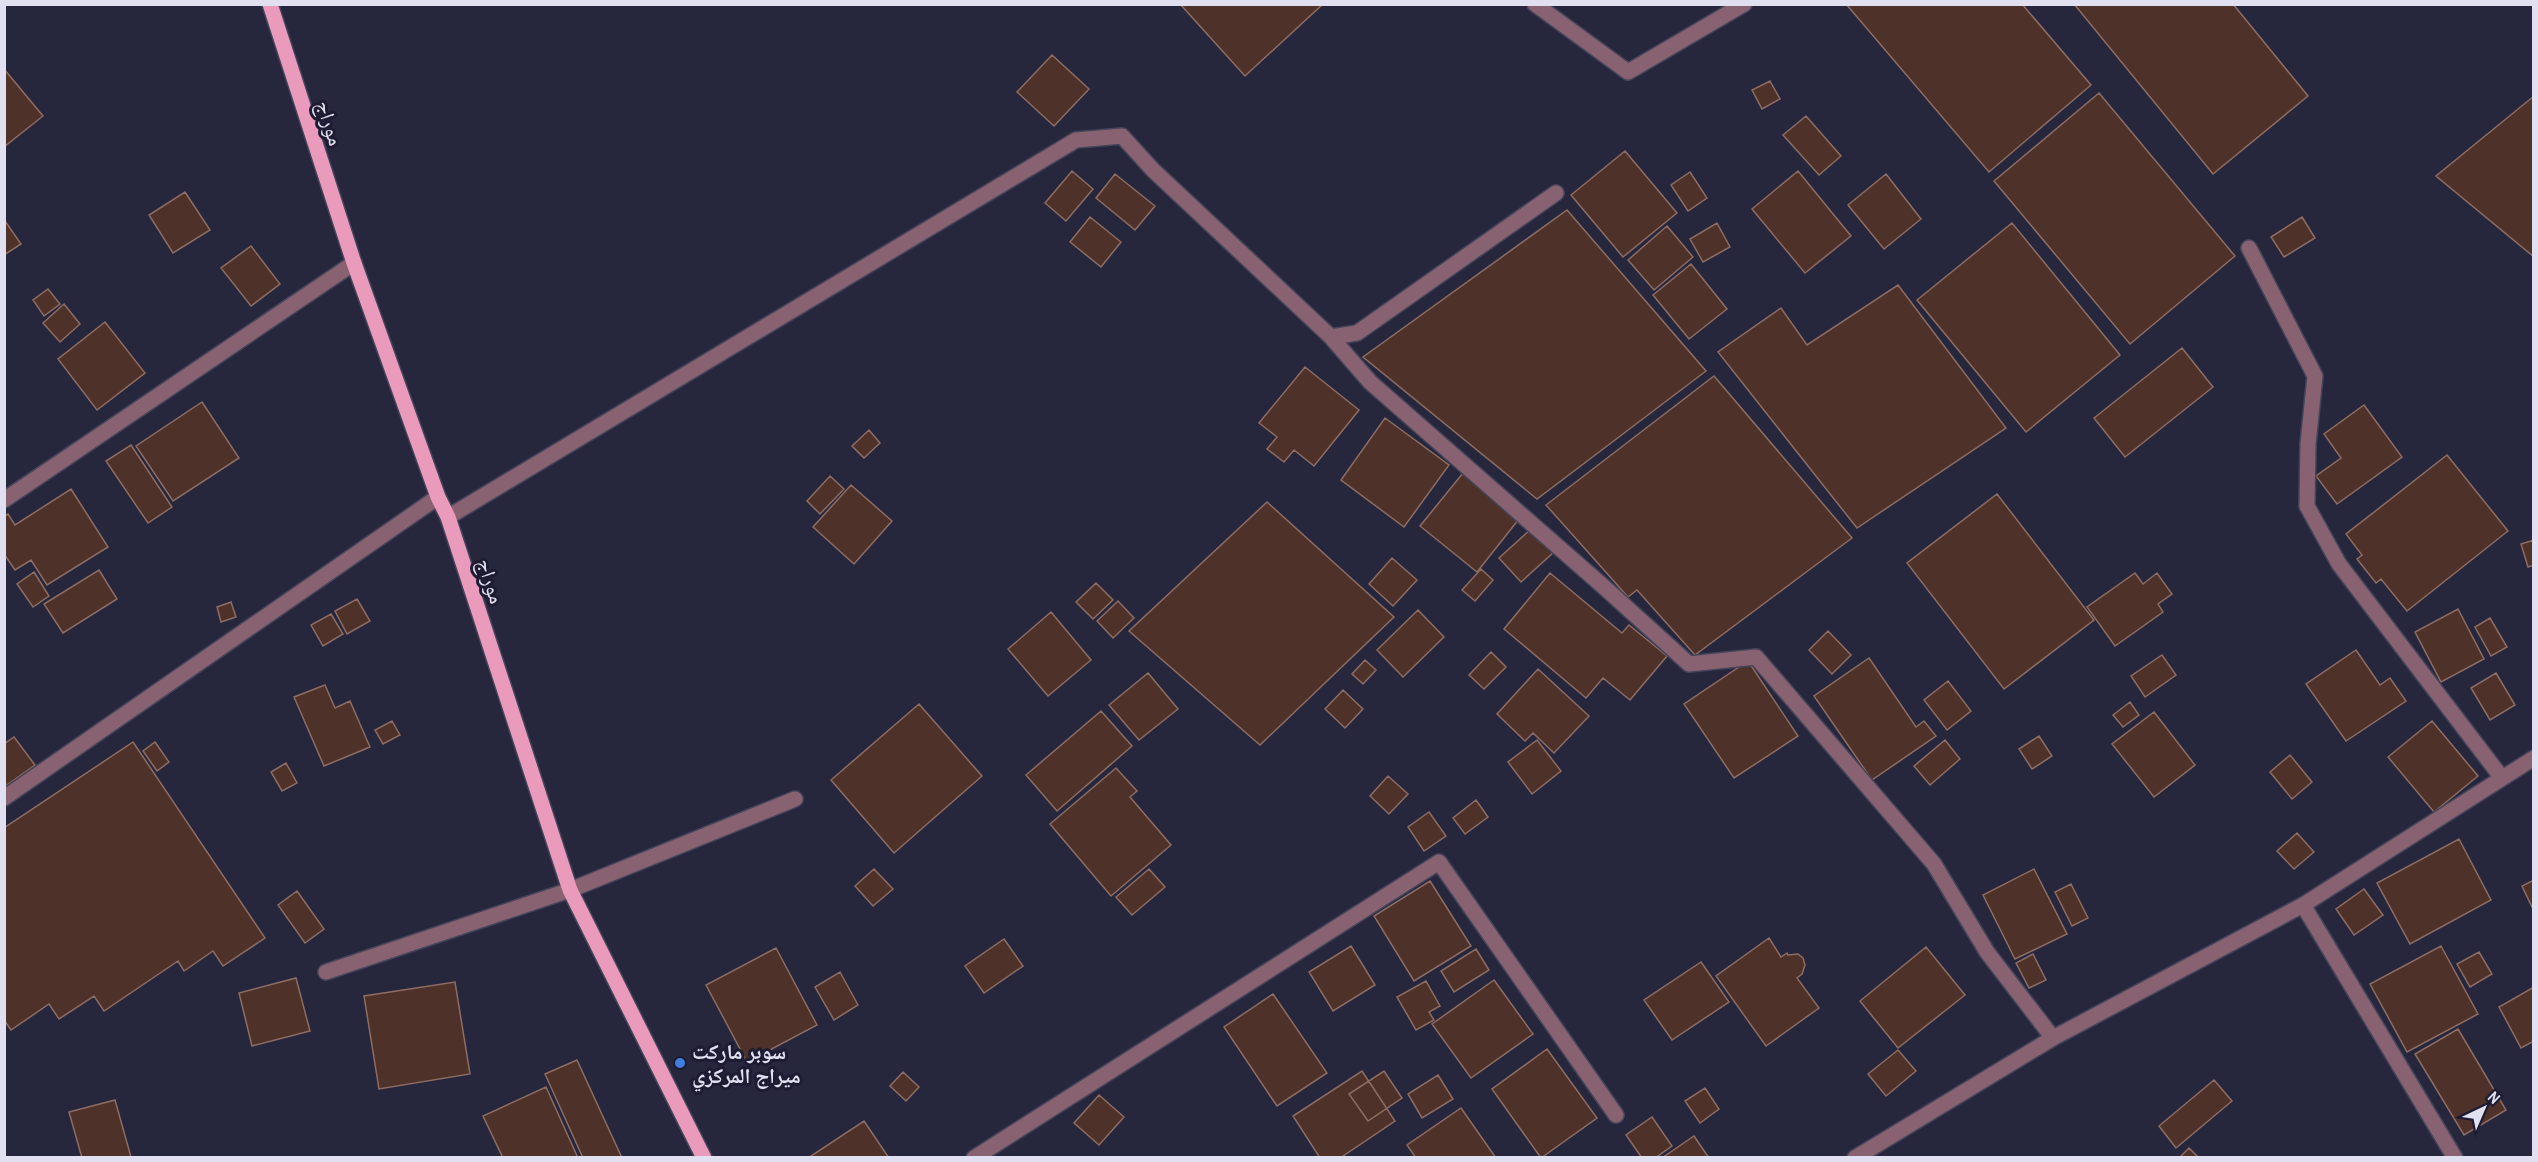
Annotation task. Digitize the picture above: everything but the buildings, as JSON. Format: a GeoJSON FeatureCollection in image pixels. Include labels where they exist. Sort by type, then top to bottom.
{"type":"FeatureCollection","features":[{"type":"Feature","properties":{"kind":"main road","name":"موراج"},"geometry":{"type":"LineString","coordinates":[[270,4],[354,264],[438,497],[448,516],[570,890],[704,1158]]}},
{"type":"Feature","properties":{"kind":"street"},"geometry":{"type":"LineString","coordinates":[[1535,4],[1628,72],[1744,4]]}},
{"type":"Feature","properties":{"kind":"street"},"geometry":{"type":"LineString","coordinates":[[448,516],[1076,140],[1122,136],[1153,170],[1331,337],[1370,382],[1604,586],[1689,664],[1756,657],[1934,864],[1987,952],[2053,1038]]}},
{"type":"Feature","properties":{"kind":"street"},"geometry":{"type":"LineString","coordinates":[[1331,337],[1358,333],[1556,193]]}},
{"type":"Feature","properties":{"kind":"street"},"geometry":{"type":"LineString","coordinates":[[2249,248],[2314,376],[2308,444],[2307,506],[2339,564],[2502,778]]}},
{"type":"Feature","properties":{"kind":"street"},"geometry":{"type":"LineString","coordinates":[[4,500],[354,264]]}},
{"type":"Feature","properties":{"kind":"street"},"geometry":{"type":"LineString","coordinates":[[4,798],[438,497]]}},
{"type":"Feature","properties":{"kind":"street"},"geometry":{"type":"LineString","coordinates":[[1855,1158],[2053,1038],[2303,905],[2534,758]]}},
{"type":"Feature","properties":{"kind":"street"},"geometry":{"type":"LineString","coordinates":[[326,972],[570,890],[795,799]]}},
{"type":"Feature","properties":{"kind":"street"},"geometry":{"type":"LineString","coordinates":[[974,1158],[1439,862],[1616,1114]]}},
{"type":"Feature","properties":{"kind":"street"},"geometry":{"type":"LineString","coordinates":[[2303,905],[2455,1158]]}},
{"type":"Feature","properties":{"kind":"place","name":"سوبر ماركت ميراج المركزي"},"geometry":{"type":"Point","coordinates":[680,1063]}}]}
